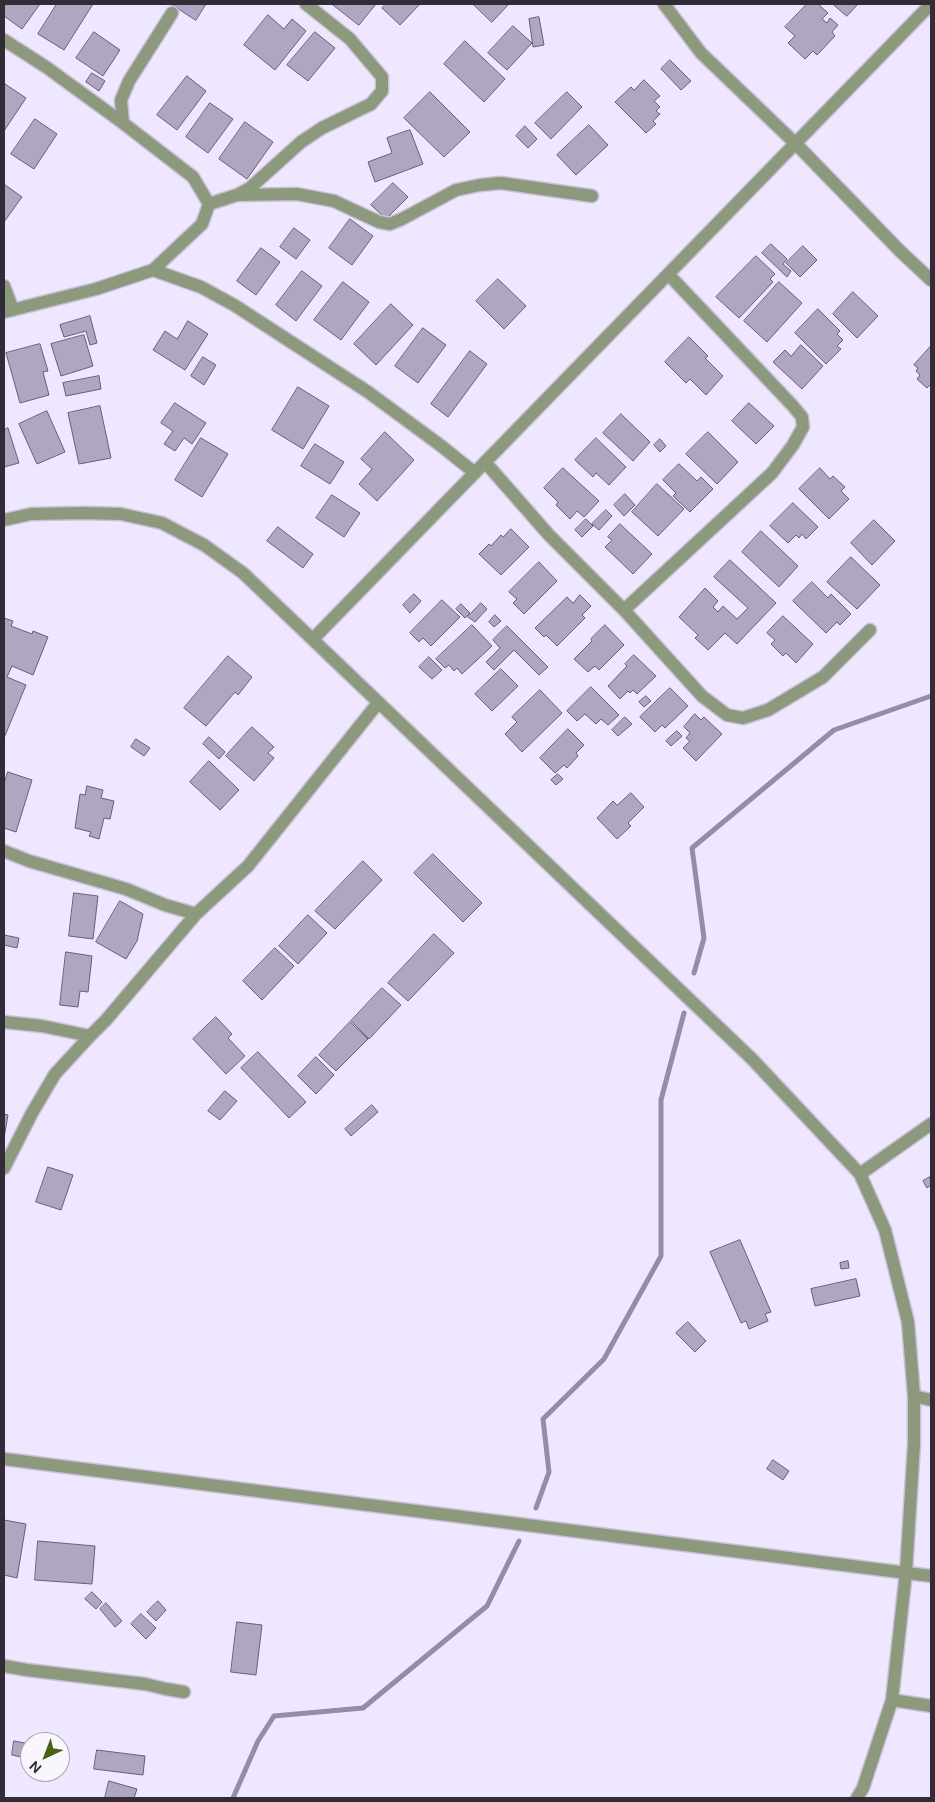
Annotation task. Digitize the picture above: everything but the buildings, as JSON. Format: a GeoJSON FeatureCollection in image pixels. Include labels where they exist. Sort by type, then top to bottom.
{"type":"FeatureCollection","features":[{"type":"Feature","properties":{"kind":"street"},"geometry":{"type":"LineString","coordinates":[[209,204],[237,195],[250,188],[301,142],[322,128],[371,104],[382,91],[382,77],[350,39],[306,4]]}},
{"type":"Feature","properties":{"kind":"street"},"geometry":{"type":"LineString","coordinates":[[664,4],[701,53],[796,144],[900,251],[931,280]]}},
{"type":"Feature","properties":{"kind":"street"},"geometry":{"type":"LineString","coordinates":[[313,639],[931,4]]}},
{"type":"Feature","properties":{"kind":"street"},"geometry":{"type":"LineString","coordinates":[[123,123],[122,100],[129,82],[172,13]]}},
{"type":"Feature","properties":{"kind":"street"},"geometry":{"type":"LineString","coordinates":[[4,40],[46,67],[193,176],[209,204],[202,224],[154,270],[96,289],[8,311],[4,286]]}},
{"type":"Feature","properties":{"kind":"street"},"geometry":{"type":"LineString","coordinates":[[237,195],[297,194],[334,201],[379,222],[390,224],[456,190],[480,184],[501,183],[592,196]]}},
{"type":"Feature","properties":{"kind":"street"},"geometry":{"type":"LineString","coordinates":[[154,270],[200,287],[234,305],[368,392],[475,472]]}},
{"type":"Feature","properties":{"kind":"street"},"geometry":{"type":"LineString","coordinates":[[624,610],[772,473],[793,445],[802,427],[802,417],[792,405],[669,275]]}},
{"type":"Feature","properties":{"kind":"street"},"geometry":{"type":"LineString","coordinates":[[485,462],[550,535],[624,610],[702,696],[727,715],[743,718],[768,710],[824,677],[870,630]]}},
{"type":"Feature","properties":{"kind":"street"},"geometry":{"type":"LineString","coordinates":[[4,520],[31,514],[84,513],[121,514],[162,523],[204,546],[243,573],[752,1059],[860,1174],[885,1230],[908,1322],[914,1396],[914,1444],[906,1572],[892,1700],[863,1788],[857,1798]]}},
{"type":"Feature","properties":{"kind":"street"},"geometry":{"type":"LineString","coordinates":[[4,1168],[32,1113],[55,1074],[106,1020],[196,914],[248,866],[378,703]]}},
{"type":"Feature","properties":{"kind":"street"},"geometry":{"type":"LineString","coordinates":[[4,851],[29,861],[126,889],[165,905],[196,914]]}},
{"type":"Feature","properties":{"kind":"street"},"geometry":{"type":"LineString","coordinates":[[4,1022],[42,1026],[90,1036]]}},
{"type":"Feature","properties":{"kind":"street"},"geometry":{"type":"LineString","coordinates":[[860,1174],[931,1124]]}},
{"type":"Feature","properties":{"kind":"street"},"geometry":{"type":"LineString","coordinates":[[914,1396],[931,1400]]}},
{"type":"Feature","properties":{"kind":"street"},"geometry":{"type":"LineString","coordinates":[[4,1460],[931,1576]]}},
{"type":"Feature","properties":{"kind":"street"},"geometry":{"type":"LineString","coordinates":[[4,1666],[145,1684],[184,1692]]}},
{"type":"Feature","properties":{"kind":"street"},"geometry":{"type":"LineString","coordinates":[[892,1700],[931,1706]]}},
{"type":"Feature","properties":{"kind":"waterway"},"geometry":{"type":"LineString","coordinates":[[694,973],[704,938],[692,848],[834,730],[931,696]]}},
{"type":"Feature","properties":{"kind":"waterway"},"geometry":{"type":"LineString","coordinates":[[536,1508],[549,1472],[543,1419],[604,1359],[661,1256],[661,1100],[684,1013]]}},
{"type":"Feature","properties":{"kind":"waterway"},"geometry":{"type":"LineString","coordinates":[[233,1798],[258,1741],[274,1716],[363,1708],[487,1606],[519,1541]]}}]}
